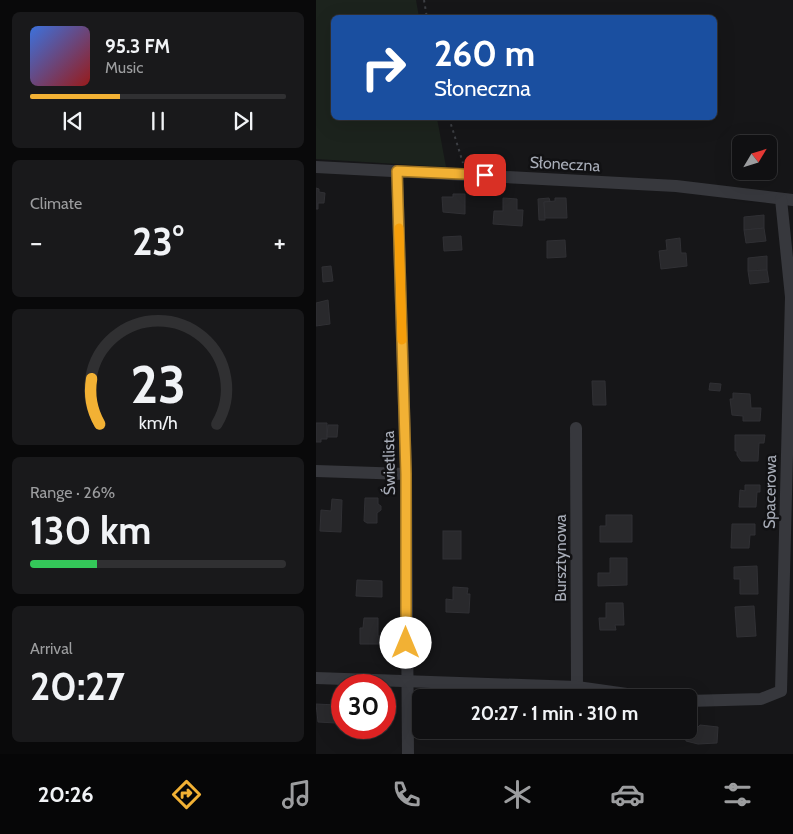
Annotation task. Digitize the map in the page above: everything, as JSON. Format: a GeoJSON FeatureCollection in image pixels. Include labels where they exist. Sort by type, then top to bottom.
{"type":"FeatureCollection","features":[{"type":"Feature","properties":{"kind":"street","name":"Słoneczna"},"geometry":{"type":"LineString","coordinates":[[316,167],[676,186],[787,199]]}},
{"type":"Feature","properties":{"kind":"street","name":"Świetlista"},"geometry":{"type":"LineString","coordinates":[[397,171],[406,474],[408,754]]}},
{"type":"Feature","properties":{"kind":"street","name":"Spacerowa"},"geometry":{"type":"LineString","coordinates":[[697,701],[761,698],[781,692],[791,297],[787,199]]}},
{"type":"Feature","properties":{"kind":"street","name":"Bursztynowa"},"geometry":{"type":"LineString","coordinates":[[576,428],[577,687]]}},
{"type":"Feature","properties":{"kind":"street"},"geometry":{"type":"LineString","coordinates":[[316,471],[406,474]]}},
{"type":"Feature","properties":{"kind":"street"},"geometry":{"type":"LineString","coordinates":[[316,678],[406,680],[591,689]]}},
{"type":"Feature","properties":{"kind":"path"},"geometry":{"type":"LineString","coordinates":[[424,0],[426,15]]}},
{"type":"Feature","properties":{"kind":"path"},"geometry":{"type":"LineString","coordinates":[[450,120],[466,174]]}},
{"type":"Feature","properties":{"kind":"shaded area"},"geometry":{"type":"Polygon","coordinates":[[[316,0],[416,0],[419,15],[331,15],[331,120],[437,120],[446,167],[316,159],[316,0]]]}},
{"type":"Feature","properties":{"kind":"building"},"geometry":{"type":"Polygon","coordinates":[[[316,188],[319,189],[319,192],[325,193],[324,203],[318,203],[318,209],[316,209],[316,188]]]}},
{"type":"Feature","properties":{"kind":"building"},"geometry":{"type":"Polygon","coordinates":[[[453,194],[465,194],[465,214],[443,212],[442,197],[453,197],[453,194]]]}},
{"type":"Feature","properties":{"kind":"building"},"geometry":{"type":"Polygon","coordinates":[[[503,198],[517,199],[517,210],[523,210],[522,226],[493,224],[494,211],[503,211],[503,198]]]}},
{"type":"Feature","properties":{"kind":"building"},"geometry":{"type":"Polygon","coordinates":[[[549,198],[550,201],[544,202],[545,220],[539,220],[538,199],[549,198]]]}},
{"type":"Feature","properties":{"kind":"building"},"geometry":{"type":"Polygon","coordinates":[[[555,198],[566,198],[567,218],[545,218],[544,202],[555,201],[555,198]]]}},
{"type":"Feature","properties":{"kind":"building"},"geometry":{"type":"Polygon","coordinates":[[[764,215],[764,228],[744,230],[744,217],[764,215]]]}},
{"type":"Feature","properties":{"kind":"building"},"geometry":{"type":"Polygon","coordinates":[[[764,228],[766,241],[746,243],[744,230],[764,228]]]}},
{"type":"Feature","properties":{"kind":"building"},"geometry":{"type":"Polygon","coordinates":[[[461,236],[462,250],[444,251],[443,237],[461,236]]]}},
{"type":"Feature","properties":{"kind":"building"},"geometry":{"type":"Polygon","coordinates":[[[680,238],[681,253],[686,253],[687,266],[661,269],[659,251],[667,250],[666,240],[680,238]]]}},
{"type":"Feature","properties":{"kind":"building"},"geometry":{"type":"Polygon","coordinates":[[[565,240],[566,257],[547,258],[547,241],[565,240]]]}},
{"type":"Feature","properties":{"kind":"building"},"geometry":{"type":"Polygon","coordinates":[[[767,256],[767,270],[748,271],[748,258],[767,256]]]}},
{"type":"Feature","properties":{"kind":"building"},"geometry":{"type":"Polygon","coordinates":[[[331,266],[333,281],[323,282],[322,267],[331,266]]]}},
{"type":"Feature","properties":{"kind":"building"},"geometry":{"type":"Polygon","coordinates":[[[767,270],[769,282],[750,284],[748,271],[767,270]]]}},
{"type":"Feature","properties":{"kind":"building"},"geometry":{"type":"Polygon","coordinates":[[[328,300],[330,324],[316,326],[316,303],[328,300]]]}},
{"type":"Feature","properties":{"kind":"building"},"geometry":{"type":"Polygon","coordinates":[[[592,381],[605,381],[606,405],[593,405],[592,381]]]}},
{"type":"Feature","properties":{"kind":"building"},"geometry":{"type":"Polygon","coordinates":[[[710,383],[721,384],[720,391],[709,390],[710,383]]]}},
{"type":"Feature","properties":{"kind":"building"},"geometry":{"type":"Polygon","coordinates":[[[733,393],[750,394],[751,408],[761,408],[760,421],[743,421],[743,416],[732,415],[730,399],[733,399],[733,393]]]}},
{"type":"Feature","properties":{"kind":"building"},"geometry":{"type":"Polygon","coordinates":[[[316,423],[327,423],[327,439],[321,439],[321,442],[316,442],[316,423]]]}},
{"type":"Feature","properties":{"kind":"building"},"geometry":{"type":"Polygon","coordinates":[[[328,425],[338,425],[337,437],[327,437],[328,425]]]}},
{"type":"Feature","properties":{"kind":"building"},"geometry":{"type":"Polygon","coordinates":[[[735,435],[765,435],[764,443],[759,443],[758,461],[741,461],[737,451],[735,451],[735,435]]]}},
{"type":"Feature","properties":{"kind":"building"},"geometry":{"type":"Polygon","coordinates":[[[745,485],[760,485],[760,492],[757,492],[756,507],[739,507],[740,490],[745,491],[745,485]]]}},
{"type":"Feature","properties":{"kind":"building"},"geometry":{"type":"Polygon","coordinates":[[[365,498],[378,498],[381,510],[377,513],[377,523],[367,523],[364,521],[365,498]]]}},
{"type":"Feature","properties":{"kind":"building"},"geometry":{"type":"Polygon","coordinates":[[[332,499],[342,500],[341,532],[320,531],[321,510],[331,511],[332,499]]]}},
{"type":"Feature","properties":{"kind":"building"},"geometry":{"type":"Polygon","coordinates":[[[606,515],[632,515],[632,542],[600,542],[600,526],[606,526],[606,515]]]}},
{"type":"Feature","properties":{"kind":"building"},"geometry":{"type":"Polygon","coordinates":[[[732,524],[755,524],[755,535],[750,535],[749,548],[731,548],[732,524]]]}},
{"type":"Feature","properties":{"kind":"building"},"geometry":{"type":"Polygon","coordinates":[[[443,531],[461,531],[461,559],[443,559],[443,531]]]}},
{"type":"Feature","properties":{"kind":"building"},"geometry":{"type":"Polygon","coordinates":[[[610,558],[627,558],[627,585],[598,586],[598,573],[610,573],[610,558]]]}},
{"type":"Feature","properties":{"kind":"building"},"geometry":{"type":"Polygon","coordinates":[[[757,566],[758,594],[740,594],[740,579],[734,579],[734,567],[757,566]]]}},
{"type":"Feature","properties":{"kind":"building"},"geometry":{"type":"Polygon","coordinates":[[[357,580],[382,581],[382,597],[356,596],[357,580]]]}},
{"type":"Feature","properties":{"kind":"building"},"geometry":{"type":"Polygon","coordinates":[[[453,587],[468,588],[467,594],[470,594],[469,613],[446,612],[446,599],[453,600],[453,587]]]}},
{"type":"Feature","properties":{"kind":"building"},"geometry":{"type":"Polygon","coordinates":[[[606,603],[623,603],[624,625],[615,625],[616,630],[600,630],[599,618],[606,618],[606,603]]]}},
{"type":"Feature","properties":{"kind":"building"},"geometry":{"type":"Polygon","coordinates":[[[754,606],[756,636],[737,637],[735,607],[754,606]]]}},
{"type":"Feature","properties":{"kind":"building"},"geometry":{"type":"Polygon","coordinates":[[[364,618],[378,618],[378,636],[381,636],[380,644],[360,644],[360,628],[363,628],[364,618]]]}},
{"type":"Feature","properties":{"kind":"building"},"geometry":{"type":"Polygon","coordinates":[[[316,704],[331,705],[331,723],[318,722],[316,704]]]}},
{"type":"Feature","properties":{"kind":"building"},"geometry":{"type":"Polygon","coordinates":[[[700,725],[718,727],[717,743],[698,744],[686,741],[686,739],[697,739],[697,727],[700,725]]]}},
{"type":"Feature","properties":{"kind":"slow traffic"},"geometry":{"type":"LineString","coordinates":[[399,228],[402,340]]}},
{"type":"Feature","properties":{"kind":"route"},"geometry":{"type":"LineString","coordinates":[[406,643],[406,474],[397,171],[485,175]]}}]}
